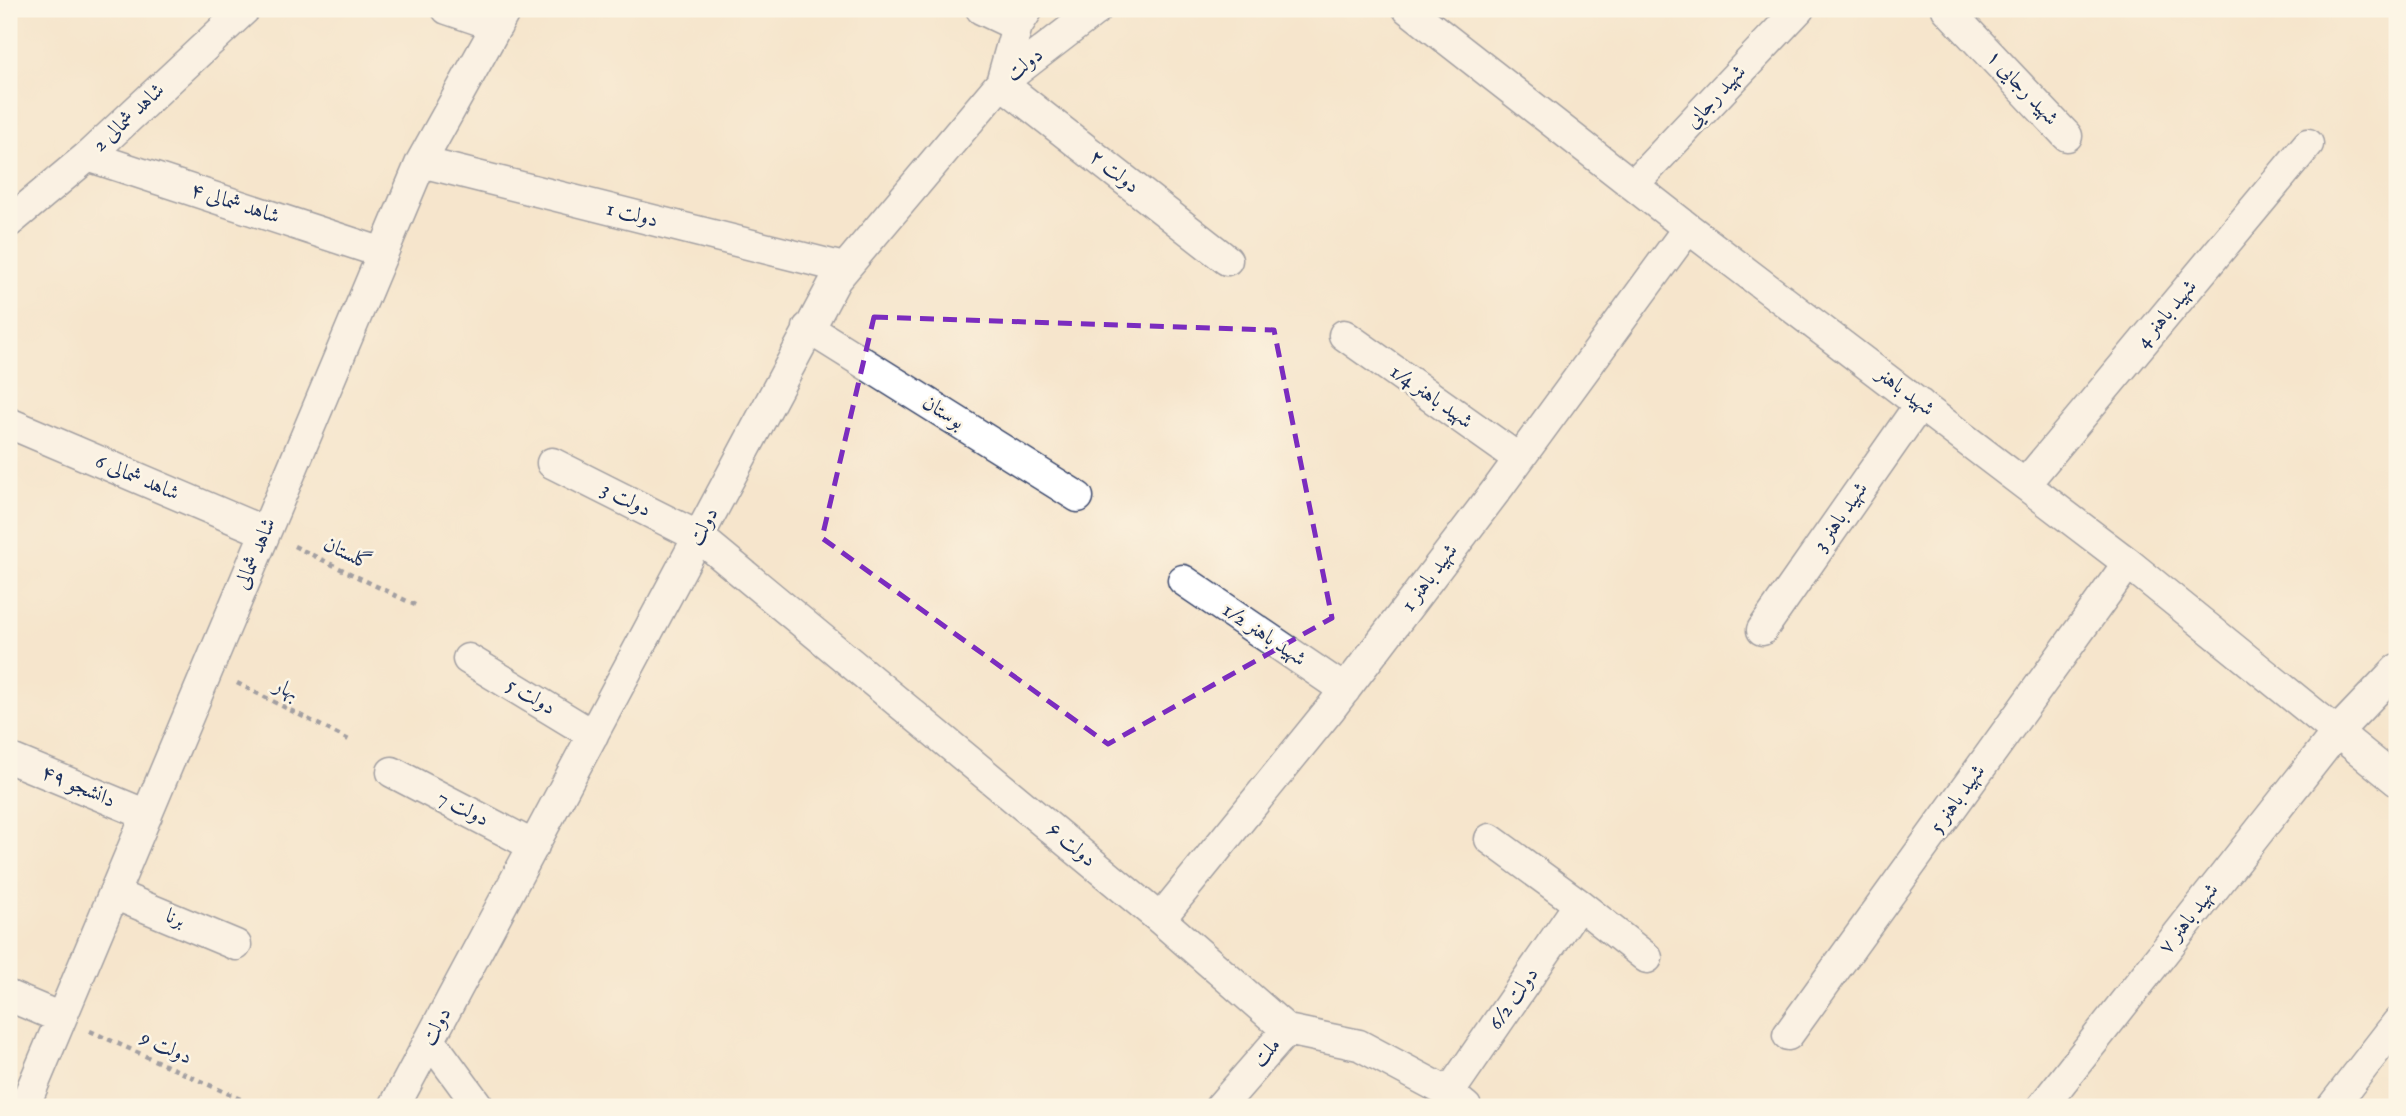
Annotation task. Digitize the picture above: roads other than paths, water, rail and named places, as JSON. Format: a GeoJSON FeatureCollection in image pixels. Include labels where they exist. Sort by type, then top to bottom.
{"type":"FeatureCollection","features":[{"type":"Feature","properties":{"kind":"street","name":"شاهد شمالی 2"},"geometry":{"type":"LineString","coordinates":[[9,222],[88,156],[245,9]]}},
{"type":"Feature","properties":{"kind":"street"},"geometry":{"type":"LineString","coordinates":[[447,9],[502,17]]}},
{"type":"Feature","properties":{"kind":"street"},"geometry":{"type":"LineString","coordinates":[[981,9],[1023,17],[1001,83]]}},
{"type":"Feature","properties":{"kind":"street","name":"دولت"},"geometry":{"type":"LineString","coordinates":[[394,1107],[808,328],[844,268],[1001,83],[1097,9]]}},
{"type":"Feature","properties":{"kind":"street","name":"شهید باهنر"},"geometry":{"type":"LineString","coordinates":[[1408,9],[1688,228],[2128,563],[2397,781]]}},
{"type":"Feature","properties":{"kind":"street","name":"شهید رجایی"},"geometry":{"type":"LineString","coordinates":[[1633,185],[1799,9]]}},
{"type":"Feature","properties":{"kind":"street","name":"شهید رجایی ۱"},"geometry":{"type":"LineString","coordinates":[[1947,9],[2067,136]]}},
{"type":"Feature","properties":{"kind":"street","name":"شاهد شمالی"},"geometry":{"type":"LineString","coordinates":[[24,1107],[421,162],[502,17]]}},
{"type":"Feature","properties":{"kind":"street","name":"دولت ۲"},"geometry":{"type":"LineString","coordinates":[[1001,83],[1227,260]]}},
{"type":"Feature","properties":{"kind":"street","name":"شهید باهنر 4"},"geometry":{"type":"LineString","coordinates":[[2025,484],[2308,144]]}},
{"type":"Feature","properties":{"kind":"street","name":"شاهد شمالی ۴"},"geometry":{"type":"LineString","coordinates":[[88,156],[383,253]]}},
{"type":"Feature","properties":{"kind":"street","name":"دولت 1"},"geometry":{"type":"LineString","coordinates":[[421,162],[844,268]]}},
{"type":"Feature","properties":{"kind":"street","name":"شهید باهنر 1"},"geometry":{"type":"LineString","coordinates":[[1160,919],[1345,690],[1688,228]]}},
{"type":"Feature","properties":{"kind":"street","name":"بوستان"},"geometry":{"type":"LineString","coordinates":[[808,328],[1078,498]]}},
{"type":"Feature","properties":{"kind":"street","name":"شهید باهنر 1/4"},"geometry":{"type":"LineString","coordinates":[[1344,335],[1519,458]]}},
{"type":"Feature","properties":{"kind":"street","name":"شهید باهنر 3"},"geometry":{"type":"LineString","coordinates":[[1762,630],[1920,404]]}},
{"type":"Feature","properties":{"kind":"street","name":"شاهد شمالی 6"},"geometry":{"type":"LineString","coordinates":[[9,423],[265,532]]}},
{"type":"Feature","properties":{"kind":"street","name":"دولت 3"},"geometry":{"type":"LineString","coordinates":[[552,463],[699,537]]}},
{"type":"Feature","properties":{"kind":"street","name":"دولت ۶"},"geometry":{"type":"LineString","coordinates":[[699,537],[1160,919],[1287,1030],[1359,1045],[1457,1100]]}},
{"type":"Feature","properties":{"kind":"street","name":"شهید باهنر 5"},"geometry":{"type":"LineString","coordinates":[[1788,1035],[2128,563]]}},
{"type":"Feature","properties":{"kind":"street","name":"شهید باهنر 1/2"},"geometry":{"type":"LineString","coordinates":[[1183,580],[1345,690]]}},
{"type":"Feature","properties":{"kind":"street","name":"دولت 5"},"geometry":{"type":"LineString","coordinates":[[468,659],[593,735]]}},
{"type":"Feature","properties":{"kind":"street","name":"شهید باهنر ۷"},"geometry":{"type":"LineString","coordinates":[[2042,1107],[2337,732],[2397,669]]}},
{"type":"Feature","properties":{"kind":"street","name":"دانشجو ۴۹"},"geometry":{"type":"LineString","coordinates":[[9,758],[146,815]]}},
{"type":"Feature","properties":{"kind":"street","name":"دولت 7"},"geometry":{"type":"LineString","coordinates":[[392,772],[534,846]]}},
{"type":"Feature","properties":{"kind":"street"},"geometry":{"type":"LineString","coordinates":[[1490,839],[1647,958]]}},
{"type":"Feature","properties":{"kind":"street","name":"برنا"},"geometry":{"type":"LineString","coordinates":[[114,894],[236,945]]}},
{"type":"Feature","properties":{"kind":"street","name":"دولت 6/2"},"geometry":{"type":"LineString","coordinates":[[1457,1100],[1579,904]]}},
{"type":"Feature","properties":{"kind":"street"},"geometry":{"type":"LineString","coordinates":[[9,996],[61,1018]]}},
{"type":"Feature","properties":{"kind":"street"},"geometry":{"type":"LineString","coordinates":[[2332,1107],[2397,1023]]}},
{"type":"Feature","properties":{"kind":"street","name":"ملت"},"geometry":{"type":"LineString","coordinates":[[1220,1107],[1287,1030]]}},
{"type":"Feature","properties":{"kind":"street"},"geometry":{"type":"LineString","coordinates":[[430,1040],[479,1107]]}}]}
